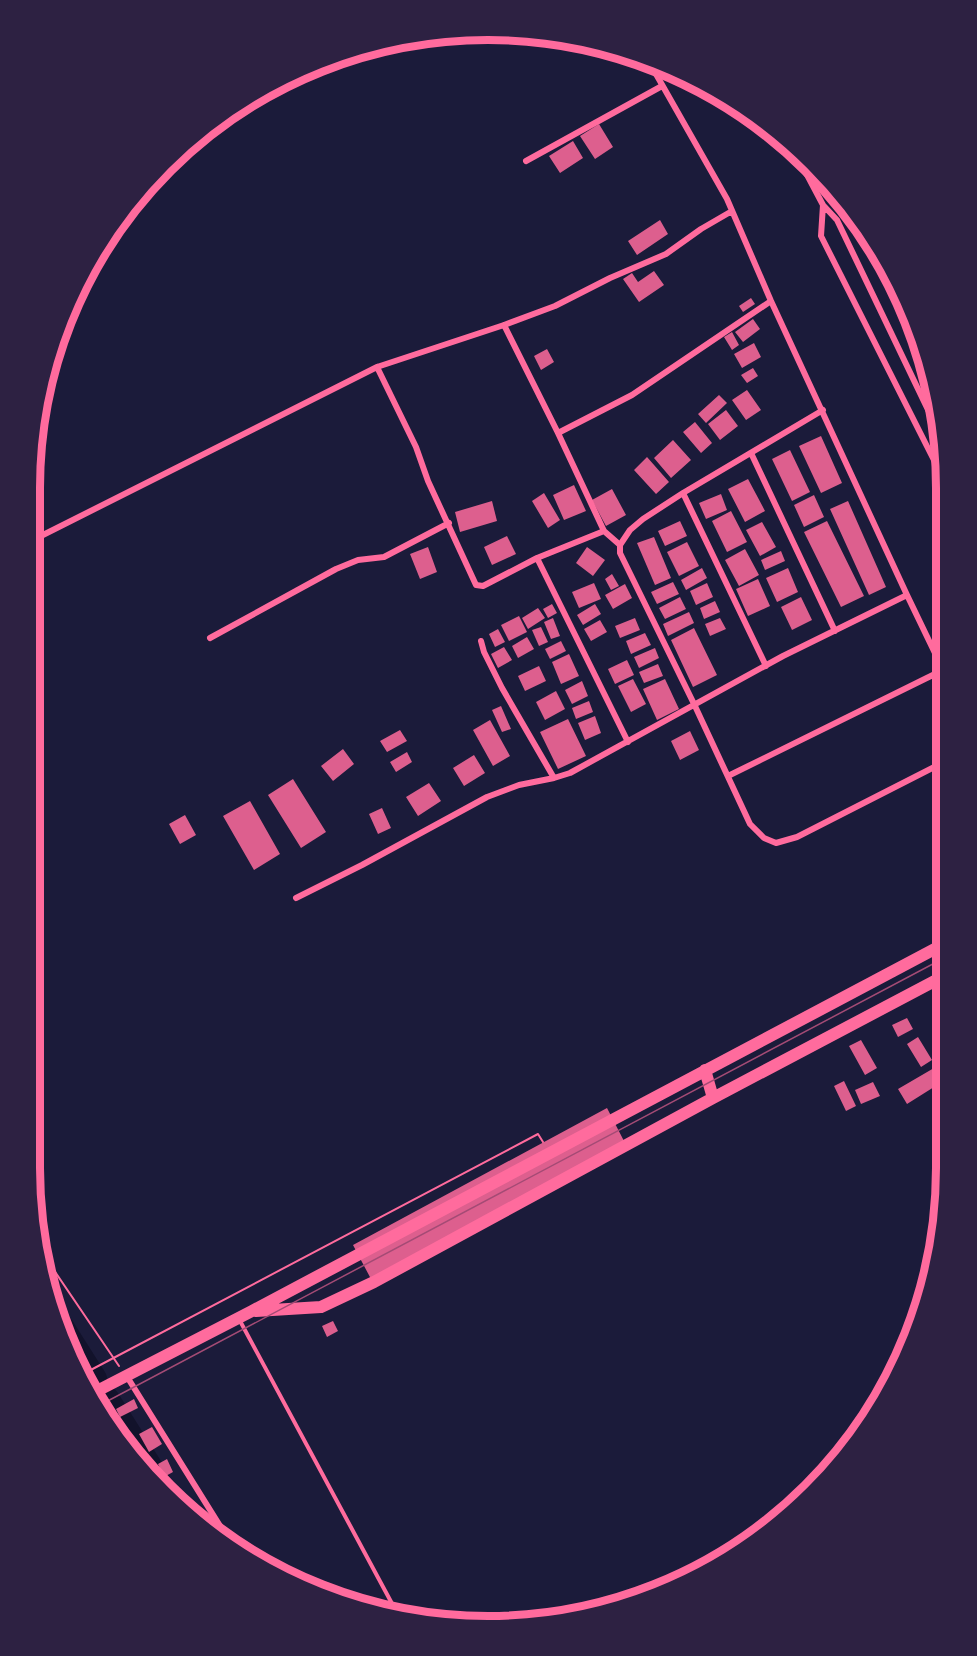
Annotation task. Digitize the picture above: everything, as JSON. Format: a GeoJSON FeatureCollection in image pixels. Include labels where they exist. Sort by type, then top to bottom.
{"type":"FeatureCollection","features":[{"type":"Feature","properties":{"kind":"highway"},"geometry":{"type":"LineString","coordinates":[[100,1389],[937,948]]}},
{"type":"Feature","properties":{"kind":"highway"},"geometry":{"type":"LineString","coordinates":[[252,1311],[321,1307],[374,1282],[937,980]]}},
{"type":"Feature","properties":{"kind":"highway"},"geometry":{"type":"LineString","coordinates":[[705,1070],[713,1098]]}},
{"type":"Feature","properties":{"kind":"street"},"geometry":{"type":"LineString","coordinates":[[655,73],[732,212],[771,301],[937,657]]}},
{"type":"Feature","properties":{"kind":"street"},"geometry":{"type":"LineString","coordinates":[[526,161],[662,86]]}},
{"type":"Feature","properties":{"kind":"street"},"geometry":{"type":"LineString","coordinates":[[806,173],[823,205],[837,220],[930,415]]}},
{"type":"Feature","properties":{"kind":"street"},"geometry":{"type":"LineString","coordinates":[[823,205],[821,237],[936,465]]}},
{"type":"Feature","properties":{"kind":"street"},"geometry":{"type":"LineString","coordinates":[[40,536],[377,367],[555,306],[610,278],[666,254],[701,229],[732,212]]}},
{"type":"Feature","properties":{"kind":"street"},"geometry":{"type":"LineString","coordinates":[[558,433],[632,395],[771,301]]}},
{"type":"Feature","properties":{"kind":"street"},"geometry":{"type":"LineString","coordinates":[[504,325],[604,531],[620,545]]}},
{"type":"Feature","properties":{"kind":"street"},"geometry":{"type":"LineString","coordinates":[[377,367],[416,447],[428,481],[476,585],[483,586],[537,558],[604,531]]}},
{"type":"Feature","properties":{"kind":"street"},"geometry":{"type":"LineString","coordinates":[[823,410],[643,519],[630,530],[620,545],[620,553],[750,824],[764,838],[776,843],[797,837],[937,766]]}},
{"type":"Feature","properties":{"kind":"street"},"geometry":{"type":"LineString","coordinates":[[752,453],[836,631]]}},
{"type":"Feature","properties":{"kind":"street"},"geometry":{"type":"LineString","coordinates":[[683,493],[766,666]]}},
{"type":"Feature","properties":{"kind":"street"},"geometry":{"type":"LineString","coordinates":[[210,638],[336,569],[358,560],[384,557],[449,523]]}},
{"type":"Feature","properties":{"kind":"street"},"geometry":{"type":"LineString","coordinates":[[537,558],[628,742]]}},
{"type":"Feature","properties":{"kind":"street"},"geometry":{"type":"LineString","coordinates":[[296,898],[487,797],[519,785],[570,773],[766,666],[907,595]]}},
{"type":"Feature","properties":{"kind":"street"},"geometry":{"type":"LineString","coordinates":[[481,641],[502,688],[554,778]]}},
{"type":"Feature","properties":{"kind":"street"},"geometry":{"type":"LineString","coordinates":[[728,776],[937,677]]}},
{"type":"Feature","properties":{"kind":"street"},"geometry":{"type":"LineString","coordinates":[[126,1375],[220,1526]]}},
{"type":"Feature","properties":{"kind":"lane"},"geometry":{"type":"LineString","coordinates":[[238,1318],[393,1605]]}},
{"type":"Feature","properties":{"kind":"path"},"geometry":{"type":"LineString","coordinates":[[90,1371],[538,1134],[547,1148]]}},
{"type":"Feature","properties":{"kind":"path"},"geometry":{"type":"LineString","coordinates":[[52,1268],[114,1361],[126,1375]]}},
{"type":"Feature","properties":{"kind":"building"},"geometry":{"type":"Polygon","coordinates":[[[599,124],[613,147],[595,159],[580,136],[599,124]]]}},
{"type":"Feature","properties":{"kind":"building"},"geometry":{"type":"Polygon","coordinates":[[[573,141],[583,158],[560,173],[549,156],[573,141]]]}},
{"type":"Feature","properties":{"kind":"building"},"geometry":{"type":"Polygon","coordinates":[[[660,220],[668,234],[637,255],[628,241],[660,220]]]}},
{"type":"Feature","properties":{"kind":"building"},"geometry":{"type":"Polygon","coordinates":[[[654,271],[664,285],[639,302],[623,279],[632,273],[638,282],[654,271]]]}},
{"type":"Feature","properties":{"kind":"building"},"geometry":{"type":"Polygon","coordinates":[[[751,298],[755,304],[743,312],[739,306],[751,298]]]}},
{"type":"Feature","properties":{"kind":"building"},"geometry":{"type":"Polygon","coordinates":[[[753,319],[760,329],[743,342],[735,332],[753,319]]]}},
{"type":"Feature","properties":{"kind":"building"},"geometry":{"type":"Polygon","coordinates":[[[732,332],[739,345],[732,350],[724,337],[732,332]]]}},
{"type":"Feature","properties":{"kind":"building"},"geometry":{"type":"Polygon","coordinates":[[[754,343],[761,357],[742,368],[734,354],[754,343]]]}},
{"type":"Feature","properties":{"kind":"building"},"geometry":{"type":"Polygon","coordinates":[[[547,349],[554,362],[541,370],[534,356],[547,349]]]}},
{"type":"Feature","properties":{"kind":"building"},"geometry":{"type":"Polygon","coordinates":[[[753,368],[758,376],[747,383],[741,375],[753,368]]]}},
{"type":"Feature","properties":{"kind":"building"},"geometry":{"type":"Polygon","coordinates":[[[747,390],[761,410],[746,420],[732,400],[747,390]]]}},
{"type":"Feature","properties":{"kind":"building"},"geometry":{"type":"Polygon","coordinates":[[[719,395],[727,403],[706,423],[698,414],[719,395]]]}},
{"type":"Feature","properties":{"kind":"building"},"geometry":{"type":"Polygon","coordinates":[[[726,410],[738,426],[720,440],[708,424],[726,410]]]}},
{"type":"Feature","properties":{"kind":"building"},"geometry":{"type":"Polygon","coordinates":[[[695,422],[712,443],[701,453],[683,432],[695,422]]]}},
{"type":"Feature","properties":{"kind":"building"},"geometry":{"type":"Polygon","coordinates":[[[821,436],[842,483],[821,493],[799,446],[821,436]]]}},
{"type":"Feature","properties":{"kind":"building"},"geometry":{"type":"Polygon","coordinates":[[[673,440],[691,460],[671,478],[654,458],[673,440]]]}},
{"type":"Feature","properties":{"kind":"building"},"geometry":{"type":"Polygon","coordinates":[[[790,450],[810,492],[792,501],[772,459],[790,450]]]}},
{"type":"Feature","properties":{"kind":"building"},"geometry":{"type":"Polygon","coordinates":[[[647,457],[669,482],[656,494],[634,470],[647,457]]]}},
{"type":"Feature","properties":{"kind":"building"},"geometry":{"type":"Polygon","coordinates":[[[748,479],[765,511],[745,522],[728,489],[748,479]]]}},
{"type":"Feature","properties":{"kind":"building"},"geometry":{"type":"Polygon","coordinates":[[[574,485],[586,511],[564,520],[553,495],[574,485]]]}},
{"type":"Feature","properties":{"kind":"building"},"geometry":{"type":"Polygon","coordinates":[[[612,489],[626,515],[606,526],[592,500],[612,489]]]}},
{"type":"Feature","properties":{"kind":"building"},"geometry":{"type":"Polygon","coordinates":[[[544,493],[560,520],[548,528],[532,501],[544,493]]]}},
{"type":"Feature","properties":{"kind":"building"},"geometry":{"type":"Polygon","coordinates":[[[721,494],[727,510],[706,519],[699,503],[721,494]]]}},
{"type":"Feature","properties":{"kind":"building"},"geometry":{"type":"Polygon","coordinates":[[[814,495],[824,517],[804,527],[794,505],[814,495]]]}},
{"type":"Feature","properties":{"kind":"building"},"geometry":{"type":"Polygon","coordinates":[[[492,501],[497,521],[460,532],[455,512],[492,501]]]}},
{"type":"Feature","properties":{"kind":"building"},"geometry":{"type":"Polygon","coordinates":[[[848,501],[886,587],[869,595],[830,509],[848,501]]]}},
{"type":"Feature","properties":{"kind":"building"},"geometry":{"type":"Polygon","coordinates":[[[731,511],[747,542],[727,552],[712,521],[731,511]]]}},
{"type":"Feature","properties":{"kind":"building"},"geometry":{"type":"Polygon","coordinates":[[[680,521],[687,536],[665,546],[658,531],[680,521]]]}},
{"type":"Feature","properties":{"kind":"building"},"geometry":{"type":"Polygon","coordinates":[[[827,521],[864,596],[841,607],[804,532],[827,521]]]}},
{"type":"Feature","properties":{"kind":"building"},"geometry":{"type":"Polygon","coordinates":[[[762,522],[776,547],[760,556],[746,530],[762,522]]]}},
{"type":"Feature","properties":{"kind":"building"},"geometry":{"type":"Polygon","coordinates":[[[507,536],[516,554],[492,565],[484,547],[507,536]]]}},
{"type":"Feature","properties":{"kind":"building"},"geometry":{"type":"Polygon","coordinates":[[[654,537],[671,578],[655,585],[637,543],[654,537]]]}},
{"type":"Feature","properties":{"kind":"building"},"geometry":{"type":"Polygon","coordinates":[[[687,542],[699,566],[679,576],[667,552],[687,542]]]}},
{"type":"Feature","properties":{"kind":"building"},"geometry":{"type":"Polygon","coordinates":[[[428,547],[437,572],[420,579],[410,554],[428,547]]]}},
{"type":"Feature","properties":{"kind":"building"},"geometry":{"type":"Polygon","coordinates":[[[587,547],[605,560],[593,576],[576,563],[587,547]]]}},
{"type":"Feature","properties":{"kind":"building"},"geometry":{"type":"Polygon","coordinates":[[[745,549],[759,575],[739,586],[725,560],[745,549]]]}},
{"type":"Feature","properties":{"kind":"building"},"geometry":{"type":"Polygon","coordinates":[[[781,551],[785,561],[765,570],[761,560],[781,551]]]}},
{"type":"Feature","properties":{"kind":"building"},"geometry":{"type":"Polygon","coordinates":[[[702,568],[707,578],[686,590],[681,580],[702,568]]]}},
{"type":"Feature","properties":{"kind":"building"},"geometry":{"type":"Polygon","coordinates":[[[788,568],[798,592],[777,602],[766,578],[788,568]]]}},
{"type":"Feature","properties":{"kind":"building"},"geometry":{"type":"Polygon","coordinates":[[[612,574],[619,586],[611,590],[605,579],[612,574]]]}},
{"type":"Feature","properties":{"kind":"building"},"geometry":{"type":"Polygon","coordinates":[[[758,579],[770,606],[748,616],[736,589],[758,579]]]}},
{"type":"Feature","properties":{"kind":"building"},"geometry":{"type":"Polygon","coordinates":[[[673,582],[679,594],[657,604],[651,592],[673,582]]]}},
{"type":"Feature","properties":{"kind":"building"},"geometry":{"type":"Polygon","coordinates":[[[594,583],[601,599],[579,608],[572,592],[594,583]]]}},
{"type":"Feature","properties":{"kind":"building"},"geometry":{"type":"Polygon","coordinates":[[[707,583],[713,597],[696,605],[690,591],[707,583]]]}},
{"type":"Feature","properties":{"kind":"building"},"geometry":{"type":"Polygon","coordinates":[[[625,584],[632,598],[613,609],[605,595],[625,584]]]}},
{"type":"Feature","properties":{"kind":"building"},"geometry":{"type":"Polygon","coordinates":[[[680,597],[686,609],[665,619],[659,608],[680,597]]]}},
{"type":"Feature","properties":{"kind":"building"},"geometry":{"type":"Polygon","coordinates":[[[801,597],[812,620],[792,630],[781,607],[801,597]]]}},
{"type":"Feature","properties":{"kind":"building"},"geometry":{"type":"Polygon","coordinates":[[[715,601],[720,612],[704,619],[700,608],[715,601]]]}},
{"type":"Feature","properties":{"kind":"building"},"geometry":{"type":"Polygon","coordinates":[[[552,604],[557,613],[548,618],[543,609],[552,604]]]}},
{"type":"Feature","properties":{"kind":"building"},"geometry":{"type":"Polygon","coordinates":[[[595,604],[601,614],[583,625],[577,615],[595,604]]]}},
{"type":"Feature","properties":{"kind":"building"},"geometry":{"type":"Polygon","coordinates":[[[538,608],[545,618],[528,629],[522,618],[538,608]]]}},
{"type":"Feature","properties":{"kind":"building"},"geometry":{"type":"Polygon","coordinates":[[[689,612],[694,623],[668,636],[663,624],[689,612]]]}},
{"type":"Feature","properties":{"kind":"building"},"geometry":{"type":"Polygon","coordinates":[[[519,616],[527,632],[509,641],[501,625],[519,616]]]}},
{"type":"Feature","properties":{"kind":"building"},"geometry":{"type":"Polygon","coordinates":[[[553,618],[560,636],[551,639],[544,622],[553,618]]]}},
{"type":"Feature","properties":{"kind":"building"},"geometry":{"type":"Polygon","coordinates":[[[635,618],[640,630],[620,638],[615,626],[635,618]]]}},
{"type":"Feature","properties":{"kind":"building"},"geometry":{"type":"Polygon","coordinates":[[[720,618],[726,629],[710,636],[705,624],[720,618]]]}},
{"type":"Feature","properties":{"kind":"building"},"geometry":{"type":"Polygon","coordinates":[[[600,620],[607,632],[591,641],[584,629],[600,620]]]}},
{"type":"Feature","properties":{"kind":"building"},"geometry":{"type":"Polygon","coordinates":[[[541,627],[548,642],[539,646],[532,630],[541,627]]]}},
{"type":"Feature","properties":{"kind":"building"},"geometry":{"type":"Polygon","coordinates":[[[694,628],[717,675],[693,687],[671,640],[694,628]]]}},
{"type":"Feature","properties":{"kind":"building"},"geometry":{"type":"Polygon","coordinates":[[[498,629],[505,642],[495,647],[489,634],[498,629]]]}},
{"type":"Feature","properties":{"kind":"building"},"geometry":{"type":"Polygon","coordinates":[[[645,633],[651,645],[631,654],[626,641],[645,633]]]}},
{"type":"Feature","properties":{"kind":"building"},"geometry":{"type":"Polygon","coordinates":[[[527,637],[534,649],[518,658],[512,646],[527,637]]]}},
{"type":"Feature","properties":{"kind":"building"},"geometry":{"type":"Polygon","coordinates":[[[561,641],[566,651],[550,659],[545,649],[561,641]]]}},
{"type":"Feature","properties":{"kind":"building"},"geometry":{"type":"Polygon","coordinates":[[[504,647],[512,660],[498,668],[491,654],[504,647]]]}},
{"type":"Feature","properties":{"kind":"building"},"geometry":{"type":"Polygon","coordinates":[[[655,648],[659,658],[639,668],[634,657],[655,648]]]}},
{"type":"Feature","properties":{"kind":"building"},"geometry":{"type":"Polygon","coordinates":[[[569,654],[579,676],[561,684],[552,662],[569,654]]]}},
{"type":"Feature","properties":{"kind":"building"},"geometry":{"type":"Polygon","coordinates":[[[627,660],[634,675],[615,684],[608,669],[627,660]]]}},
{"type":"Feature","properties":{"kind":"building"},"geometry":{"type":"Polygon","coordinates":[[[658,664],[663,676],[644,683],[639,672],[658,664]]]}},
{"type":"Feature","properties":{"kind":"building"},"geometry":{"type":"Polygon","coordinates":[[[539,666],[546,681],[525,691],[518,676],[539,666]]]}},
{"type":"Feature","properties":{"kind":"building"},"geometry":{"type":"Polygon","coordinates":[[[633,679],[646,704],[631,712],[618,686],[633,679]]]}},
{"type":"Feature","properties":{"kind":"building"},"geometry":{"type":"Polygon","coordinates":[[[665,679],[679,709],[657,720],[643,689],[665,679]]]}},
{"type":"Feature","properties":{"kind":"building"},"geometry":{"type":"Polygon","coordinates":[[[582,681],[588,696],[572,704],[565,690],[582,681]]]}},
{"type":"Feature","properties":{"kind":"building"},"geometry":{"type":"Polygon","coordinates":[[[556,691],[565,709],[545,720],[536,702],[556,691]]]}},
{"type":"Feature","properties":{"kind":"building"},"geometry":{"type":"Polygon","coordinates":[[[589,701],[593,712],[576,719],[572,708],[589,701]]]}},
{"type":"Feature","properties":{"kind":"building"},"geometry":{"type":"Polygon","coordinates":[[[501,706],[511,729],[502,732],[492,710],[501,706]]]}},
{"type":"Feature","properties":{"kind":"building"},"geometry":{"type":"Polygon","coordinates":[[[595,716],[601,733],[585,740],[578,723],[595,716]]]}},
{"type":"Feature","properties":{"kind":"building"},"geometry":{"type":"Polygon","coordinates":[[[568,719],[586,756],[558,769],[540,732],[568,719]]]}},
{"type":"Feature","properties":{"kind":"building"},"geometry":{"type":"Polygon","coordinates":[[[490,720],[510,756],[493,766],[473,730],[490,720]]]}},
{"type":"Feature","properties":{"kind":"building"},"geometry":{"type":"Polygon","coordinates":[[[400,730],[407,741],[387,752],[380,741],[400,730]]]}},
{"type":"Feature","properties":{"kind":"building"},"geometry":{"type":"Polygon","coordinates":[[[690,731],[699,750],[680,760],[671,741],[690,731]]]}},
{"type":"Feature","properties":{"kind":"building"},"geometry":{"type":"Polygon","coordinates":[[[343,749],[354,764],[333,781],[321,766],[343,749]]]}},
{"type":"Feature","properties":{"kind":"building"},"geometry":{"type":"Polygon","coordinates":[[[407,752],[412,762],[396,772],[390,762],[407,752]]]}},
{"type":"Feature","properties":{"kind":"building"},"geometry":{"type":"Polygon","coordinates":[[[474,755],[485,773],[464,786],[453,768],[474,755]]]}},
{"type":"Feature","properties":{"kind":"building"},"geometry":{"type":"Polygon","coordinates":[[[293,779],[326,832],[301,848],[268,795],[293,779]]]}},
{"type":"Feature","properties":{"kind":"building"},"geometry":{"type":"Polygon","coordinates":[[[429,783],[441,801],[418,816],[406,797],[429,783]]]}},
{"type":"Feature","properties":{"kind":"building"},"geometry":{"type":"Polygon","coordinates":[[[250,801],[280,854],[254,870],[223,816],[250,801]]]}},
{"type":"Feature","properties":{"kind":"building"},"geometry":{"type":"Polygon","coordinates":[[[382,808],[391,828],[378,834],[369,814],[382,808]]]}},
{"type":"Feature","properties":{"kind":"building"},"geometry":{"type":"Polygon","coordinates":[[[185,815],[196,835],[180,844],[169,824],[185,815]]]}},
{"type":"Feature","properties":{"kind":"building"},"geometry":{"type":"Polygon","coordinates":[[[907,1018],[913,1029],[898,1037],[892,1025],[907,1018]]]}},
{"type":"Feature","properties":{"kind":"building"},"geometry":{"type":"Polygon","coordinates":[[[918,1037],[932,1060],[921,1067],[907,1044],[918,1037]]]}},
{"type":"Feature","properties":{"kind":"building"},"geometry":{"type":"Polygon","coordinates":[[[861,1040],[877,1068],[865,1075],[849,1046],[861,1040]]]}},
{"type":"Feature","properties":{"kind":"building"},"geometry":{"type":"Polygon","coordinates":[[[934,1068],[937,1073],[937,1085],[907,1104],[898,1089],[934,1068]]]}},
{"type":"Feature","properties":{"kind":"building"},"geometry":{"type":"Polygon","coordinates":[[[844,1081],[856,1106],[846,1111],[834,1086],[844,1081]]]}},
{"type":"Feature","properties":{"kind":"building"},"geometry":{"type":"Polygon","coordinates":[[[873,1082],[880,1096],[861,1104],[855,1090],[873,1082]]]}},
{"type":"Feature","properties":{"kind":"building"},"geometry":{"type":"Polygon","coordinates":[[[607,1108],[625,1143],[371,1279],[353,1245],[607,1108]]]}},
{"type":"Feature","properties":{"kind":"building"},"geometry":{"type":"Polygon","coordinates":[[[333,1321],[338,1331],[327,1337],[322,1326],[333,1321]]]}},
{"type":"Feature","properties":{"kind":"building"},"geometry":{"type":"Polygon","coordinates":[[[134,1399],[138,1408],[120,1417],[116,1409],[134,1399]]]}},
{"type":"Feature","properties":{"kind":"building"},"geometry":{"type":"Polygon","coordinates":[[[152,1427],[162,1444],[149,1452],[139,1434],[152,1427]]]}},
{"type":"Feature","properties":{"kind":"building"},"geometry":{"type":"Polygon","coordinates":[[[167,1459],[173,1472],[165,1477],[158,1464],[167,1459]]]}},
{"type":"Feature","properties":{"kind":"waterway"},"geometry":{"type":"LineString","coordinates":[[107,1400],[127,1431]]}},
{"type":"Feature","properties":{"kind":"tram line"},"geometry":{"type":"LineString","coordinates":[[107,1401],[937,962]]}}]}
